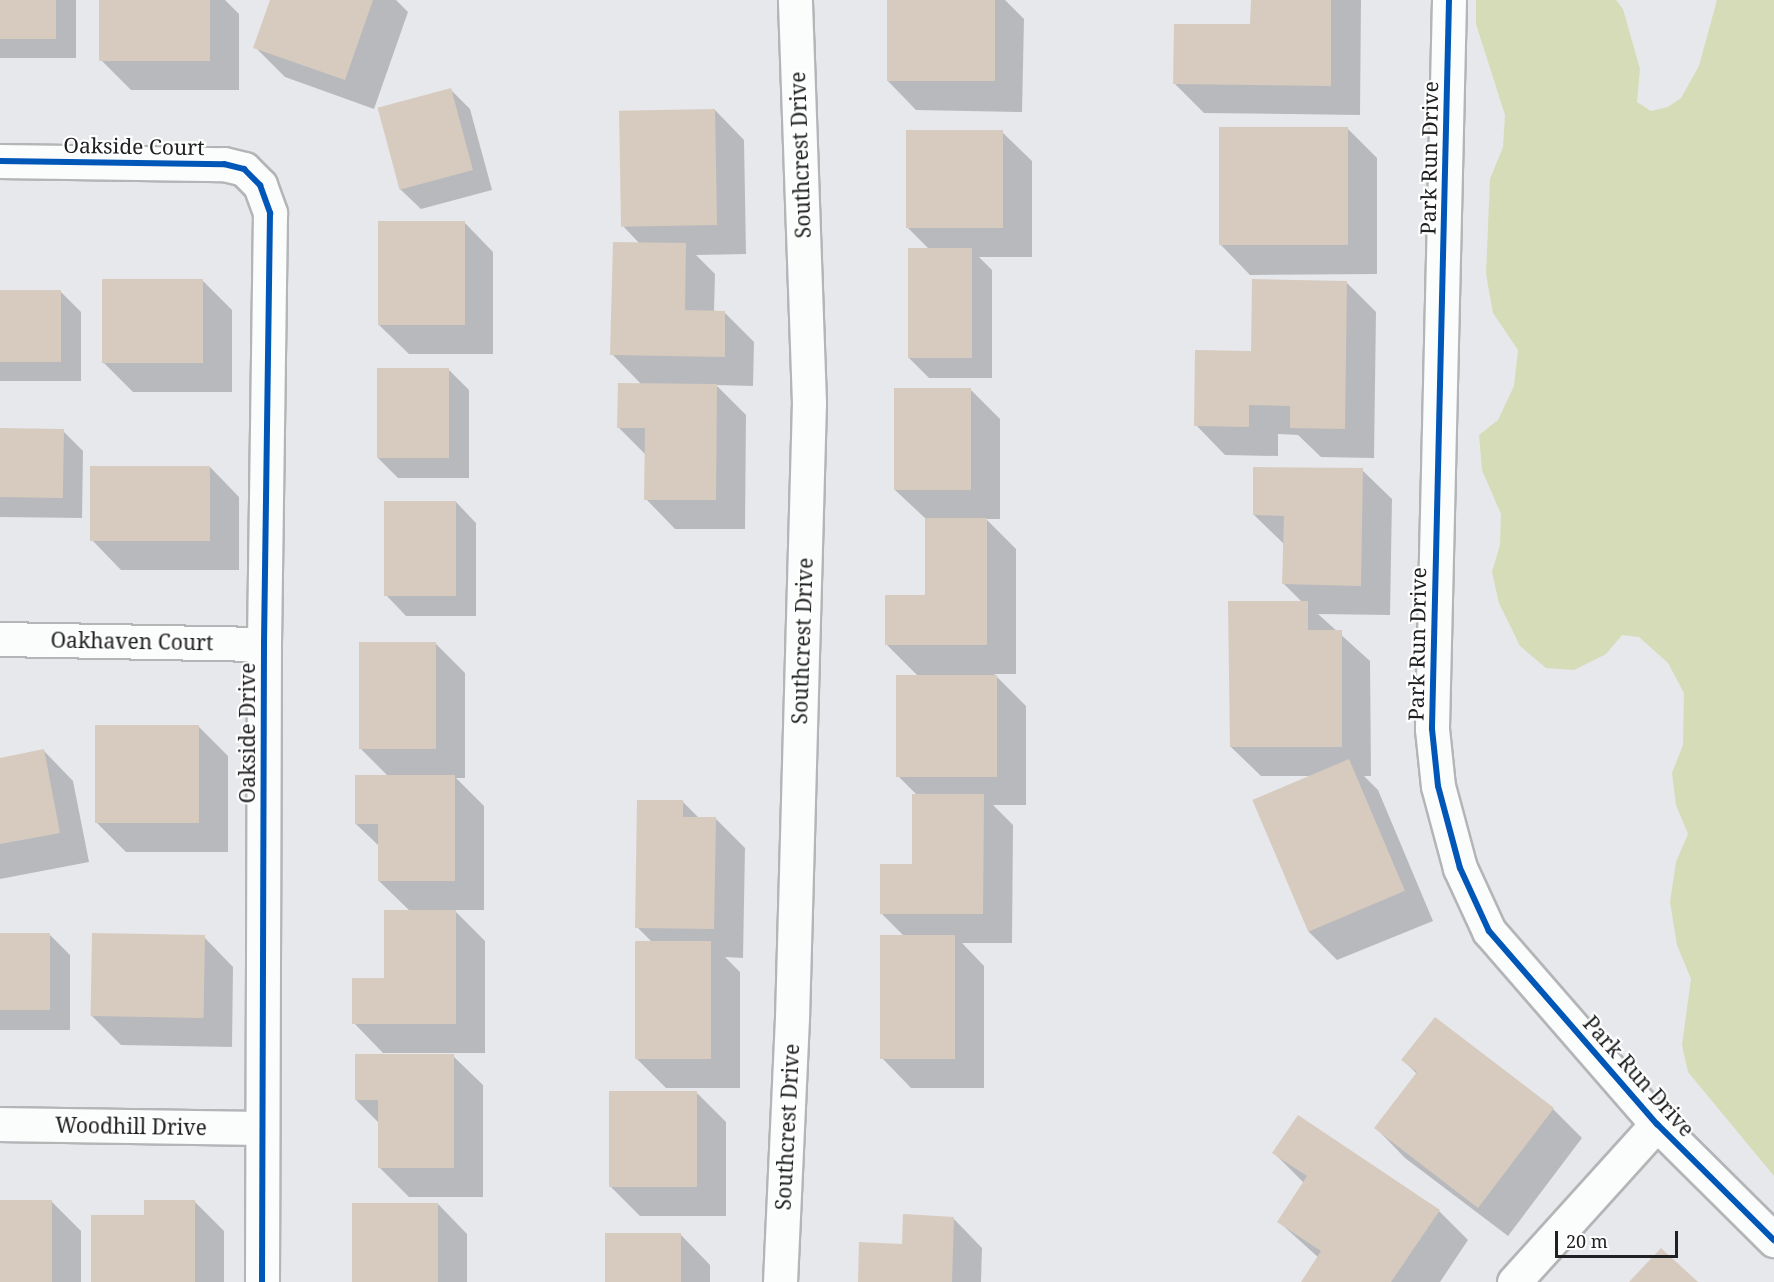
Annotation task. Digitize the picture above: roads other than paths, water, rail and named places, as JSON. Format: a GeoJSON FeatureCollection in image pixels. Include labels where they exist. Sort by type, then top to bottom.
{"type":"FeatureCollection","features":[{"type":"Feature","properties":{"kind":"street","name":"Southcrest Drive"},"geometry":{"type":"LineString","coordinates":[[780,1282],[792,1018],[809,403],[795,0]]}},
{"type":"Feature","properties":{"kind":"street","name":"Park Run Drive"},"geometry":{"type":"LineString","coordinates":[[1449,0],[1432,729],[1438,786],[1460,868],[1489,931],[1657,1124],[1774,1240]]}},
{"type":"Feature","properties":{"kind":"street","name":"Oakside Court"},"geometry":{"type":"LineString","coordinates":[[0,161],[224,164],[244,169],[260,185]]}},
{"type":"Feature","properties":{"kind":"street","name":"Oakside Drive"},"geometry":{"type":"LineString","coordinates":[[260,185],[270,213],[264,644],[262,1282]]}},
{"type":"Feature","properties":{"kind":"street","name":"Oakhaven Court"},"geometry":{"type":"LineString","coordinates":[[0,639],[264,644]]}},
{"type":"Feature","properties":{"kind":"street","name":"Woodhill Drive"},"geometry":{"type":"LineString","coordinates":[[0,1124],[261,1128]]}},
{"type":"Feature","properties":{"kind":"street"},"geometry":{"type":"LineString","coordinates":[[1514,1282],[1657,1124]]}}]}
